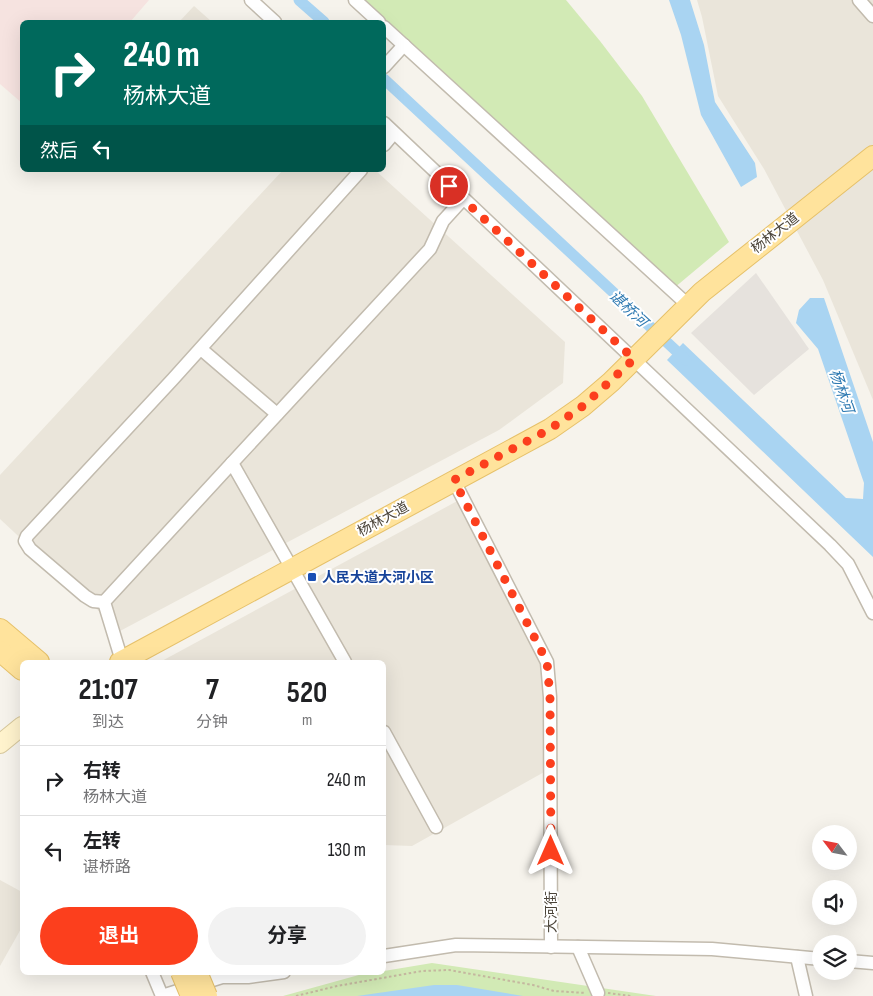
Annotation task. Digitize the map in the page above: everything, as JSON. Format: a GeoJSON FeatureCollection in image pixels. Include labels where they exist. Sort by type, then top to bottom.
{"type":"FeatureCollection","features":[{"type":"Feature","properties":{"kind":"main road","name":"杨林大道"},"geometry":{"type":"LineString","coordinates":[[125,660],[550,429],[583,406],[634,359],[683,309],[729,270],[873,156]]}},
{"type":"Feature","properties":{"kind":"main road"},"geometry":{"type":"LineString","coordinates":[[0,629],[37,660]]}},
{"type":"Feature","properties":{"kind":"main road"},"geometry":{"type":"LineString","coordinates":[[0,651],[20,668]]}},
{"type":"Feature","properties":{"kind":"main road"},"geometry":{"type":"LineString","coordinates":[[0,733],[20,716]]}},
{"type":"Feature","properties":{"kind":"main road"},"geometry":{"type":"LineString","coordinates":[[0,744],[20,728]]}},
{"type":"Feature","properties":{"kind":"main road"},"geometry":{"type":"LineString","coordinates":[[182,975],[191,996]]}},
{"type":"Feature","properties":{"kind":"main road"},"geometry":{"type":"LineString","coordinates":[[198,975],[207,996]]}},
{"type":"Feature","properties":{"kind":"street"},"geometry":{"type":"LineString","coordinates":[[251,0],[273,20]]}},
{"type":"Feature","properties":{"kind":"street"},"geometry":{"type":"LineString","coordinates":[[355,0],[377,20]]}},
{"type":"Feature","properties":{"kind":"street"},"geometry":{"type":"LineString","coordinates":[[859,0],[873,16]]}},
{"type":"Feature","properties":{"kind":"street"},"geometry":{"type":"LineString","coordinates":[[386,29],[683,309]]}},
{"type":"Feature","properties":{"kind":"street"},"geometry":{"type":"LineString","coordinates":[[386,65],[404,45]]}},
{"type":"Feature","properties":{"kind":"street"},"geometry":{"type":"LineString","coordinates":[[386,125],[830,545],[848,564],[873,613]]}},
{"type":"Feature","properties":{"kind":"street"},"geometry":{"type":"LineString","coordinates":[[386,143],[394,133]]}},
{"type":"Feature","properties":{"kind":"street"},"geometry":{"type":"LineString","coordinates":[[104,602],[93,601],[84,596],[30,549],[25,541],[27,536],[201,349],[359,172]]}},
{"type":"Feature","properties":{"kind":"street"},"geometry":{"type":"LineString","coordinates":[[104,602],[430,249],[443,221],[463,199]]}},
{"type":"Feature","properties":{"kind":"street"},"geometry":{"type":"LineString","coordinates":[[201,349],[278,414]]}},
{"type":"Feature","properties":{"kind":"street"},"geometry":{"type":"LineString","coordinates":[[232,463],[344,660]]}},
{"type":"Feature","properties":{"kind":"street","name":"大河街"},"geometry":{"type":"LineString","coordinates":[[454,480],[547,662],[550,697],[551,947]]}},
{"type":"Feature","properties":{"kind":"street"},"geometry":{"type":"LineString","coordinates":[[104,602],[120,660]]}},
{"type":"Feature","properties":{"kind":"street"},"geometry":{"type":"LineString","coordinates":[[386,736],[436,827]]}},
{"type":"Feature","properties":{"kind":"street"},"geometry":{"type":"LineString","coordinates":[[386,956],[456,945],[712,949],[812,958]]}},
{"type":"Feature","properties":{"kind":"street"},"geometry":{"type":"LineString","coordinates":[[578,947],[598,993]]}},
{"type":"Feature","properties":{"kind":"street"},"geometry":{"type":"LineString","coordinates":[[797,957],[806,996]]}},
{"type":"Feature","properties":{"kind":"street"},"geometry":{"type":"LineString","coordinates":[[857,962],[873,963]]}},
{"type":"Feature","properties":{"kind":"street"},"geometry":{"type":"LineString","coordinates":[[153,975],[162,996],[222,978],[262,975]]}},
{"type":"Feature","properties":{"kind":"path"},"geometry":{"type":"LineString","coordinates":[[296,996],[337,986],[422,970],[449,970],[477,974],[554,991],[631,996]]}},
{"type":"Feature","properties":{"kind":"shaded area"},"geometry":{"type":"Polygon","coordinates":[[[0,0],[149,0],[132,20],[20,20],[20,101],[0,84],[0,0]]]}},
{"type":"Feature","properties":{"kind":"shaded area"},"geometry":{"type":"Polygon","coordinates":[[[697,0],[873,0],[873,400],[823,280],[764,169],[718,96],[697,0]]]}},
{"type":"Feature","properties":{"kind":"shaded area"},"geometry":{"type":"Polygon","coordinates":[[[194,6],[210,20],[181,20],[194,6]]]}},
{"type":"Feature","properties":{"kind":"shaded area"},"geometry":{"type":"Polygon","coordinates":[[[281,172],[377,172],[565,342],[563,383],[499,430],[120,631],[0,519],[0,475],[281,172]]]}},
{"type":"Feature","properties":{"kind":"shaded area"},"geometry":{"type":"Polygon","coordinates":[[[756,273],[809,349],[754,395],[691,333],[756,273]]]}},
{"type":"Feature","properties":{"kind":"shaded area"},"geometry":{"type":"Polygon","coordinates":[[[461,499],[545,650],[546,771],[412,846],[386,845],[386,660],[164,660],[461,499]]]}},
{"type":"Feature","properties":{"kind":"shaded area"},"geometry":{"type":"Polygon","coordinates":[[[0,880],[20,891],[20,931],[0,966],[0,880]]]}},
{"type":"Feature","properties":{"kind":"green space"},"geometry":{"type":"Polygon","coordinates":[[[363,0],[566,0],[642,96],[729,242],[674,288],[363,0]]]}},
{"type":"Feature","properties":{"kind":"green space"},"geometry":{"type":"Polygon","coordinates":[[[432,963],[656,996],[283,996],[359,975],[386,975],[386,971],[432,963]]]}},
{"type":"Feature","properties":{"kind":"water"},"geometry":{"type":"Polygon","coordinates":[[[669,0],[690,0],[704,45],[715,102],[755,163],[757,177],[741,187],[701,115],[681,35],[669,0]]]}},
{"type":"Feature","properties":{"kind":"water","name":"杨林河"},"geometry":{"type":"Polygon","coordinates":[[[810,298],[824,298],[873,442],[873,557],[667,360],[683,343],[846,498],[863,499],[864,483],[818,349],[796,323],[799,310],[810,298]]]}},
{"type":"Feature","properties":{"kind":"water"},"geometry":{"type":"Polygon","coordinates":[[[434,985],[457,985],[523,996],[357,996],[434,985]]]}},
{"type":"Feature","properties":{"kind":"waterway","name":"谌桥河"},"geometry":{"type":"LineString","coordinates":[[299,0],[322,20]]}},
{"type":"Feature","properties":{"kind":"waterway","name":"谌桥河"},"geometry":{"type":"LineString","coordinates":[[386,81],[686,360]]}},
{"type":"Feature","properties":{"kind":"place","name":"人民大道大河小区"},"geometry":{"type":"Point","coordinates":[312,577]}},
{"type":"Feature","properties":{"kind":"route"},"geometry":{"type":"LineString","coordinates":[[449,186],[634,359],[583,406],[550,429],[514,450],[454,480],[547,662],[550,697],[551,851]]}}]}
